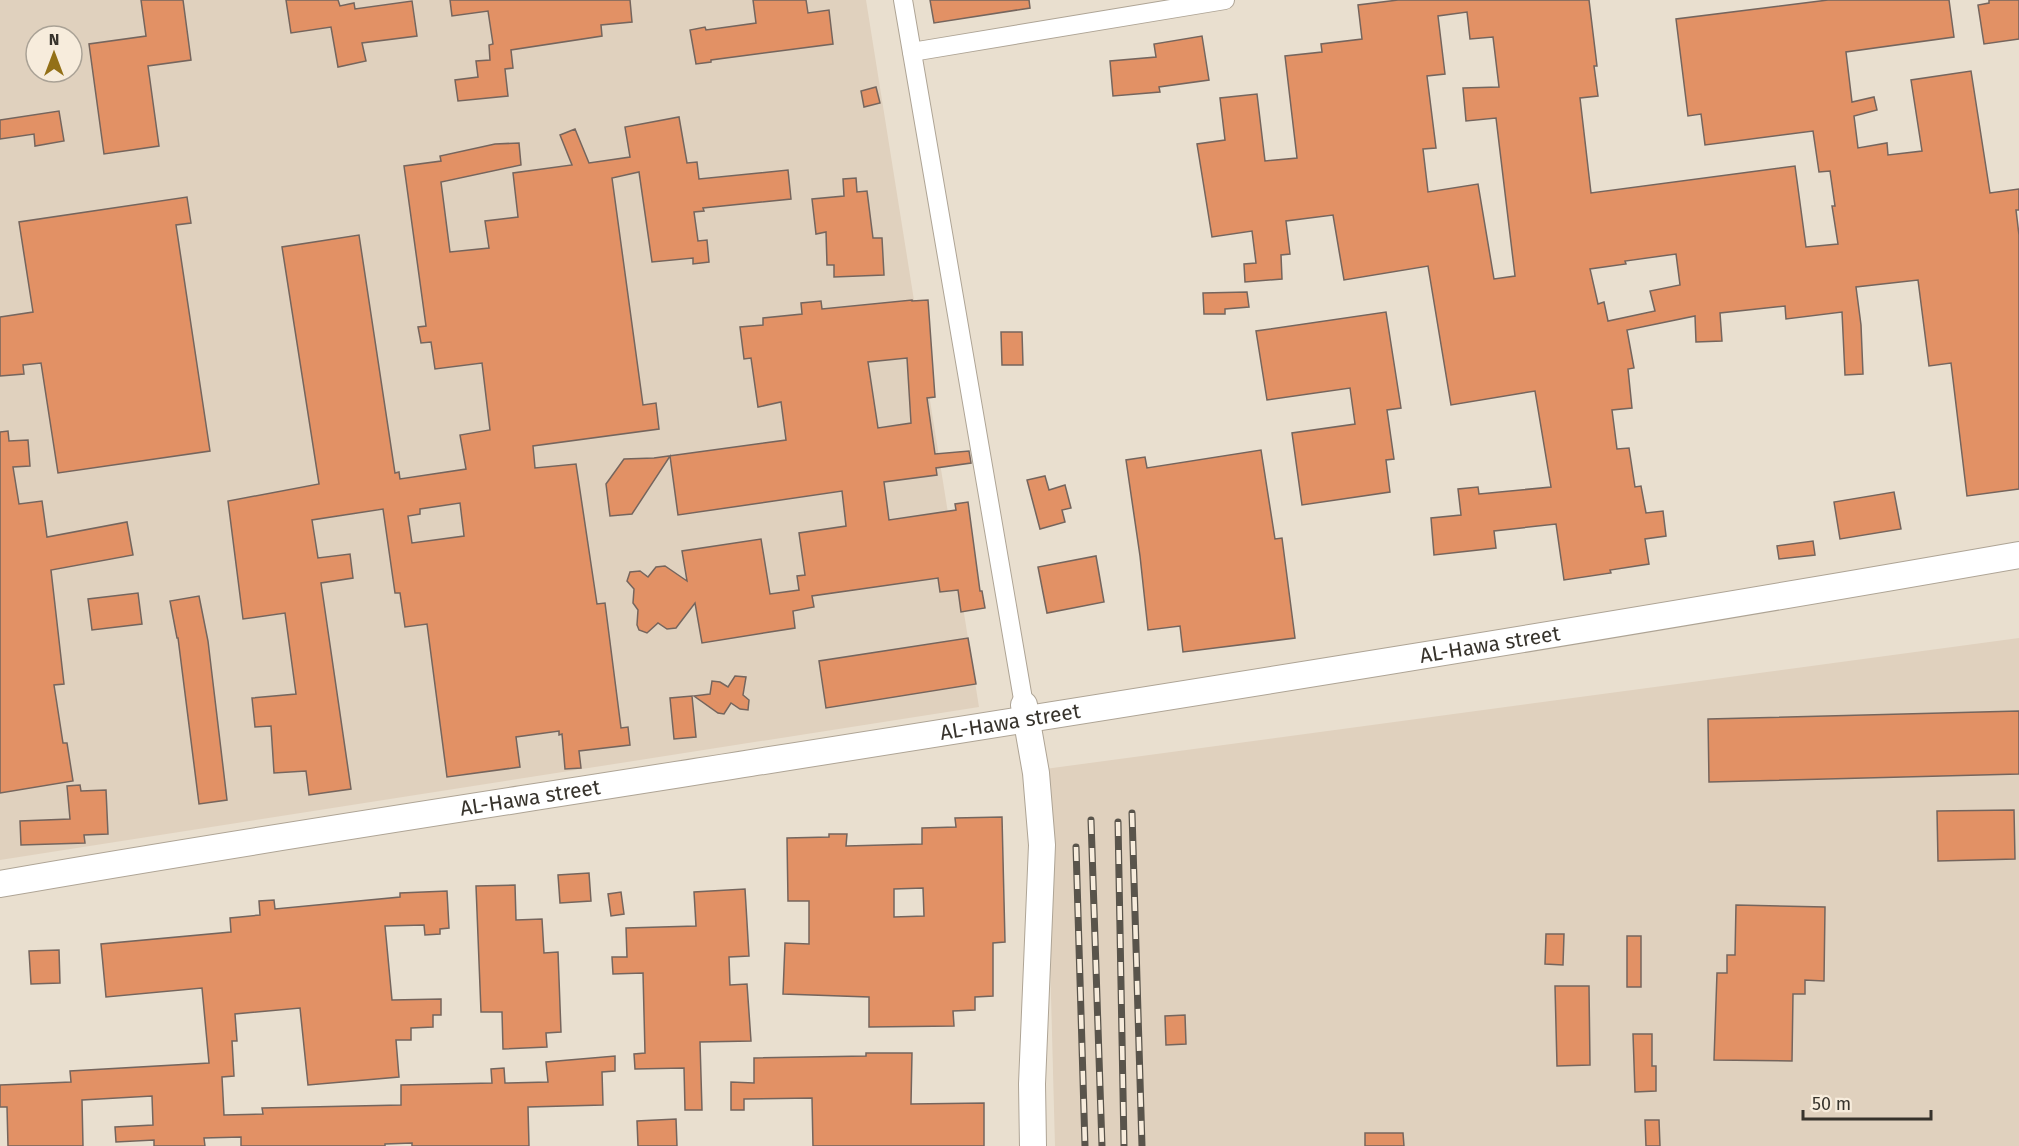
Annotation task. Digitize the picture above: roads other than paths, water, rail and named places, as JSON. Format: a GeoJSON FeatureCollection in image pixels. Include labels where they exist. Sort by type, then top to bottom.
{"type":"FeatureCollection","features":[{"type":"Feature","properties":{"kind":"street"},"geometry":{"type":"LineString","coordinates":[[903,0],[1036,773],[1042,845],[1032,1084],[1033,1146]]}},
{"type":"Feature","properties":{"kind":"street"},"geometry":{"type":"LineString","coordinates":[[912,52],[1225,0]]}},
{"type":"Feature","properties":{"kind":"street","name":"AL-Hawa street"},"geometry":{"type":"LineString","coordinates":[[0,884],[1025,712],[1307,676],[2019,555]]}},
{"type":"Feature","properties":{"kind":"railway"},"geometry":{"type":"LineString","coordinates":[[1132,813],[1142,1146]]}},
{"type":"Feature","properties":{"kind":"railway"},"geometry":{"type":"LineString","coordinates":[[1091,820],[1102,1146]]}},
{"type":"Feature","properties":{"kind":"railway"},"geometry":{"type":"LineString","coordinates":[[1118,822],[1124,1146]]}},
{"type":"Feature","properties":{"kind":"railway"},"geometry":{"type":"LineString","coordinates":[[1076,847],[1085,1146]]}}]}
